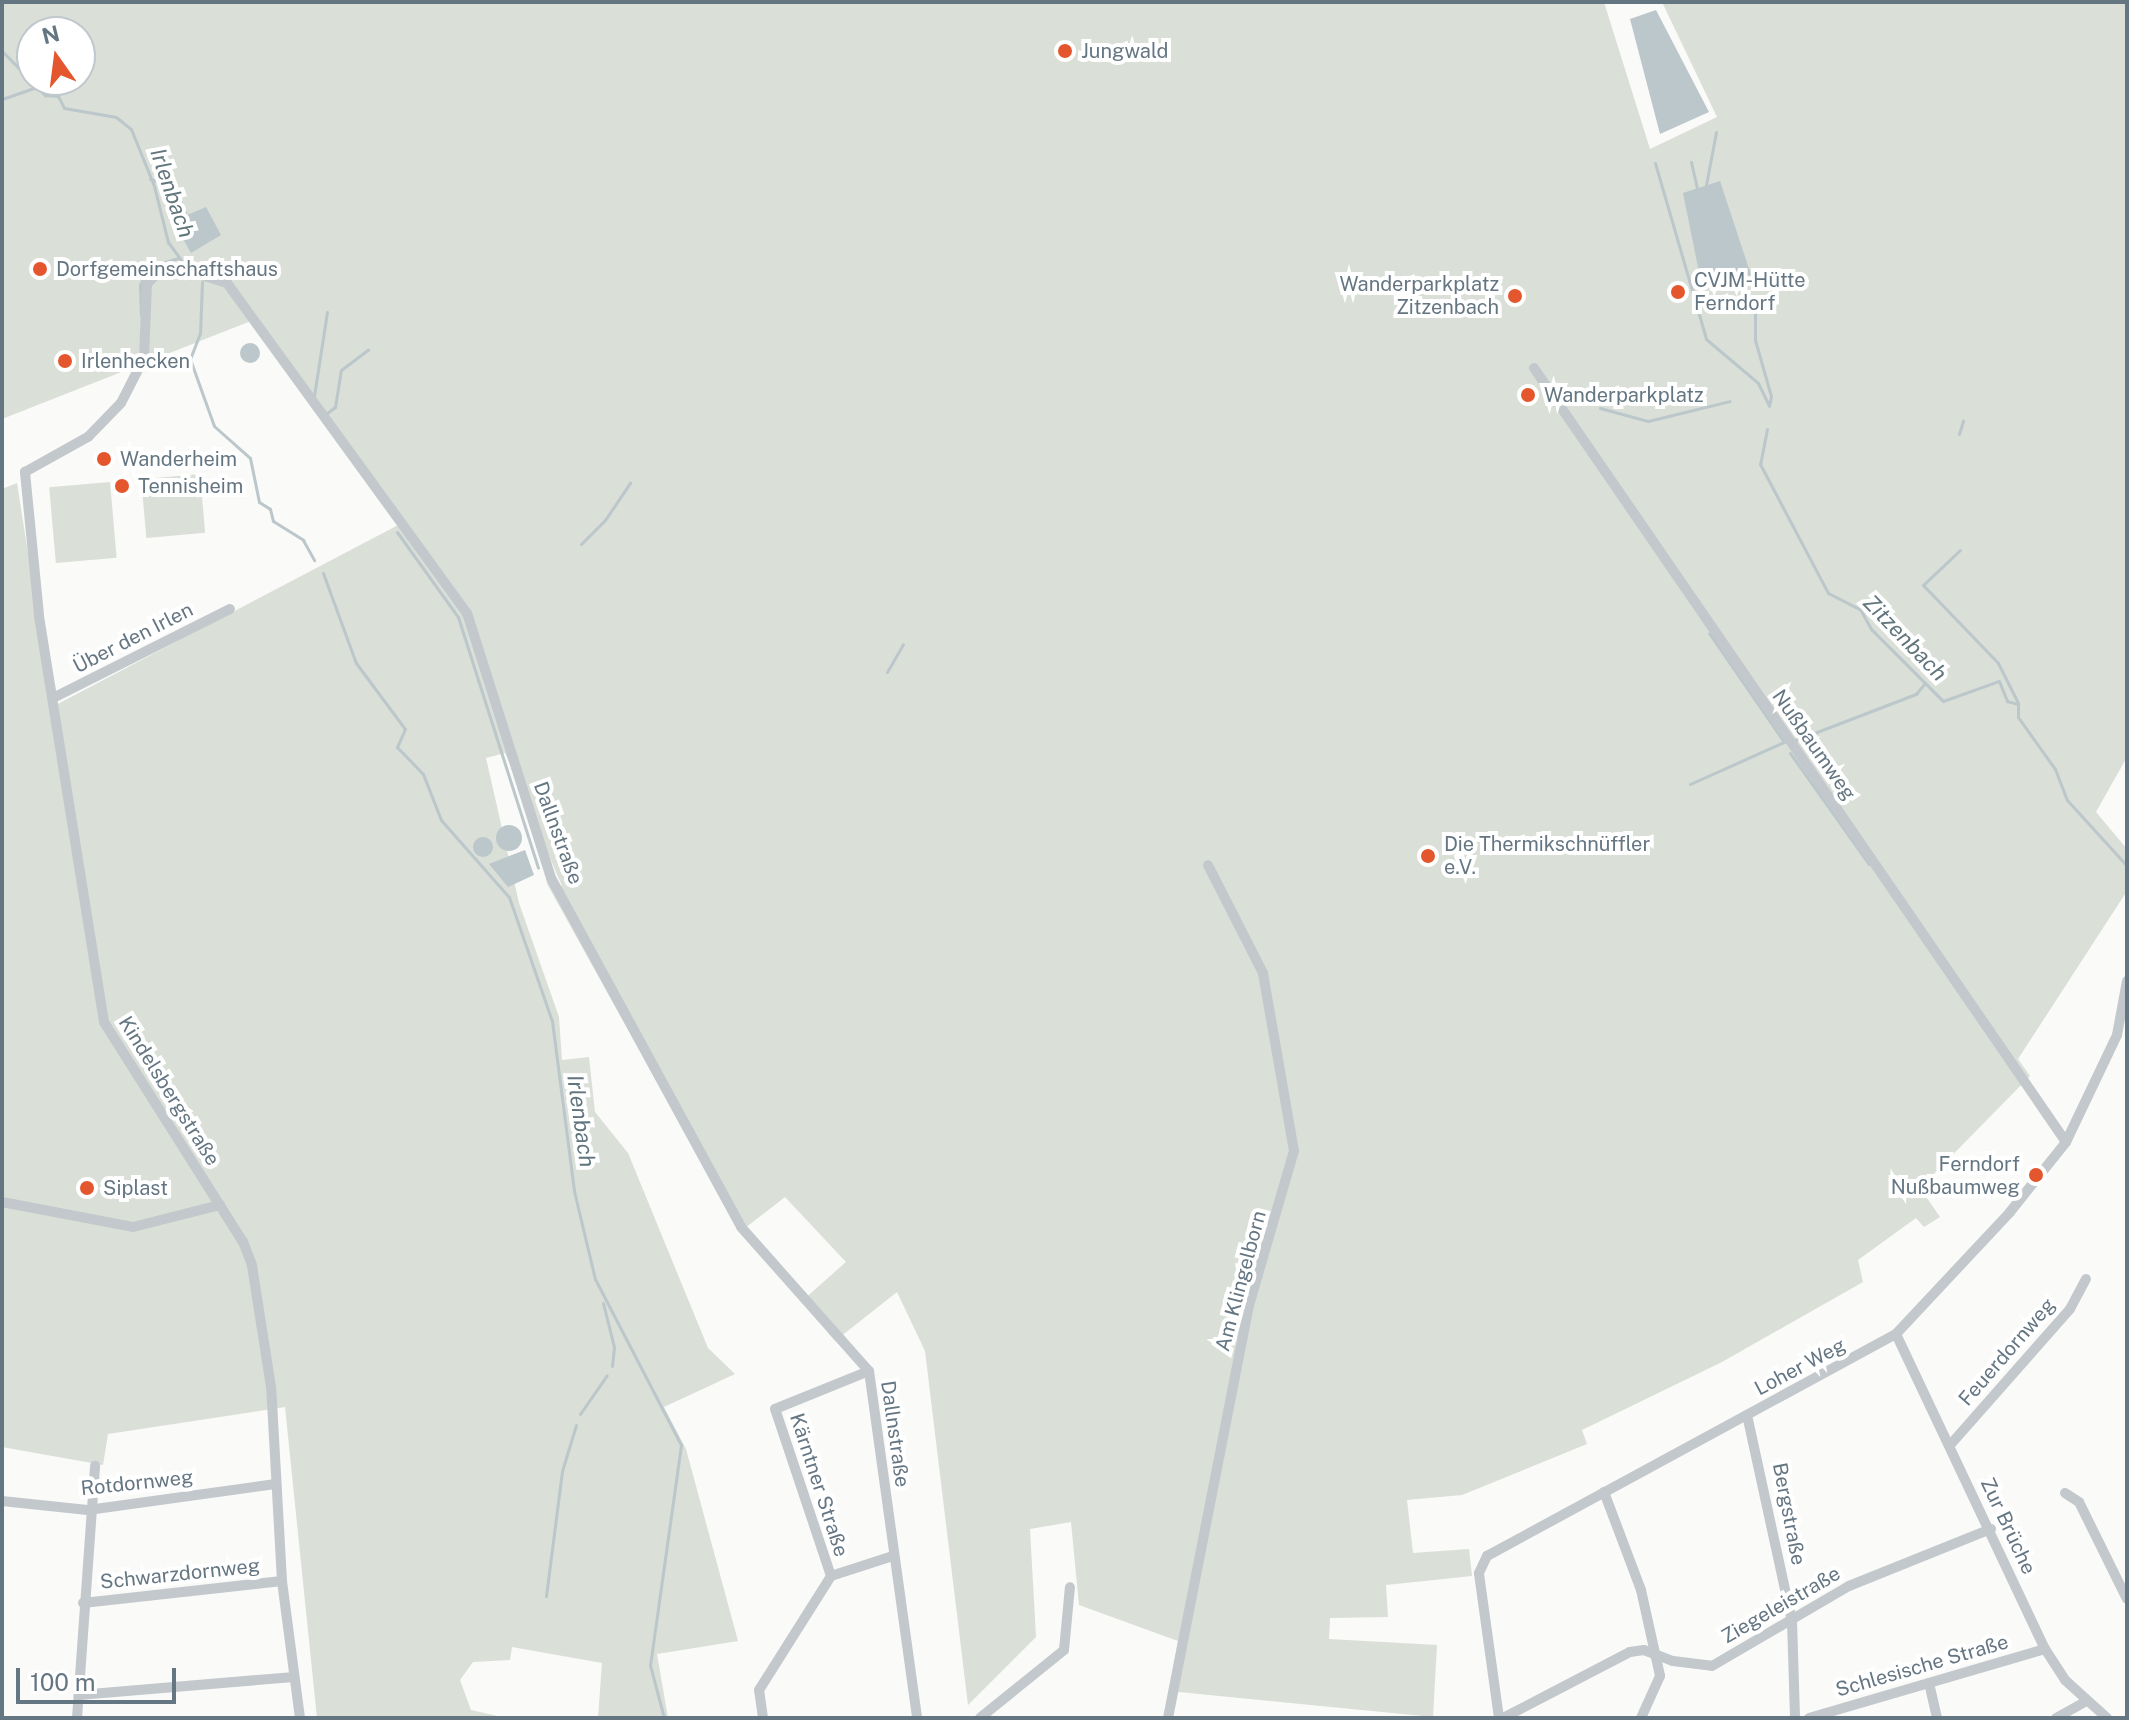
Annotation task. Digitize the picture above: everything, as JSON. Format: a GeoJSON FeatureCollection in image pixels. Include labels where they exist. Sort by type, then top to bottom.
{"type":"FeatureCollection","features":[{"type":"Feature","properties":{"kind":"street","name":"Dallnstraße"},"geometry":{"type":"LineString","coordinates":[[25,472],[88,437],[121,403],[144,358],[145,296],[152,276],[179,268],[227,283],[467,613],[551,878],[741,1227],[869,1371],[917,1718]]}},
{"type":"Feature","properties":{"kind":"street","name":"Nußbaumweg"},"geometry":{"type":"LineString","coordinates":[[1534,368],[2066,1142]]}},
{"type":"Feature","properties":{"kind":"street","name":"Kindelsbergstraße"},"geometry":{"type":"LineString","coordinates":[[25,472],[53,698],[104,1022],[220,1205],[252,1265],[271,1387],[282,1581],[300,1718]]}},
{"type":"Feature","properties":{"kind":"street","name":"Über den Irlen"},"geometry":{"type":"LineString","coordinates":[[53,698],[230,609]]}},
{"type":"Feature","properties":{"kind":"street","name":"Am Klingelborn"},"geometry":{"type":"LineString","coordinates":[[1168,1718],[1248,1309],[1294,1151],[1263,973],[1208,865]]}},
{"type":"Feature","properties":{"kind":"street","name":"Loher Weg"},"geometry":{"type":"LineString","coordinates":[[1501,1718],[1481,1563],[1604,1492],[1896,1334],[2002,1221],[2066,1142],[2117,1035],[2127,981]]}},
{"type":"Feature","properties":{"kind":"street"},"geometry":{"type":"LineString","coordinates":[[2,1202],[133,1227],[220,1205]]}},
{"type":"Feature","properties":{"kind":"street","name":"Feuerdornweg"},"geometry":{"type":"LineString","coordinates":[[1951,1444],[2070,1309],[2086,1279]]}},
{"type":"Feature","properties":{"kind":"street","name":"Zur Brüche"},"geometry":{"type":"LineString","coordinates":[[1896,1334],[1951,1444],[2045,1649],[2085,1702],[2107,1718]]}},
{"type":"Feature","properties":{"kind":"street","name":"Kärntner Straße"},"geometry":{"type":"LineString","coordinates":[[831,1576],[775,1409],[869,1371]]}},
{"type":"Feature","properties":{"kind":"street","name":"Bergstraße"},"geometry":{"type":"LineString","coordinates":[[1747,1415],[1792,1621],[1795,1718]]}},
{"type":"Feature","properties":{"kind":"street"},"geometry":{"type":"LineString","coordinates":[[77,1718],[88,1510],[95,1466]]}},
{"type":"Feature","properties":{"kind":"street","name":"Rotdornweg"},"geometry":{"type":"LineString","coordinates":[[2,1501],[88,1510],[275,1484]]}},
{"type":"Feature","properties":{"kind":"street"},"geometry":{"type":"LineString","coordinates":[[1604,1492],[1641,1590],[1652,1653],[1660,1676],[1641,1718]]}},
{"type":"Feature","properties":{"kind":"street"},"geometry":{"type":"LineString","coordinates":[[2065,1493],[2079,1502],[2127,1599]]}},
{"type":"Feature","properties":{"kind":"street","name":"Ziegeleistraße"},"geometry":{"type":"LineString","coordinates":[[1501,1718],[1630,1652],[1652,1653],[1712,1666],[1849,1586],[1991,1529]]}},
{"type":"Feature","properties":{"kind":"street","name":"Kärntner Straße"},"geometry":{"type":"LineString","coordinates":[[763,1718],[759,1690],[831,1576],[893,1556]]}},
{"type":"Feature","properties":{"kind":"street","name":"Schwarzdornweg"},"geometry":{"type":"LineString","coordinates":[[83,1603],[282,1581]]}},
{"type":"Feature","properties":{"kind":"street"},"geometry":{"type":"LineString","coordinates":[[980,1718],[1064,1650],[1070,1587]]}},
{"type":"Feature","properties":{"kind":"street","name":"Schlesische Straße"},"geometry":{"type":"LineString","coordinates":[[1809,1718],[2045,1649]]}},
{"type":"Feature","properties":{"kind":"street"},"geometry":{"type":"LineString","coordinates":[[79,1695],[294,1677]]}},
{"type":"Feature","properties":{"kind":"street"},"geometry":{"type":"LineString","coordinates":[[1929,1683],[1937,1718]]}},
{"type":"Feature","properties":{"kind":"street"},"geometry":{"type":"LineString","coordinates":[[2056,1718],[2085,1702]]}},
{"type":"Feature","properties":{"kind":"shaded area"},"geometry":{"type":"Polygon","coordinates":[[[2,2],[1604,2],[1650,149],[1717,117],[1662,2],[2127,2],[2127,757],[2096,812],[2127,849],[2127,891],[2018,1059],[2030,1076],[1920,1188],[1940,1217],[1924,1227],[1916,1218],[1858,1260],[1863,1282],[1722,1362],[1582,1430],[1587,1444],[1462,1495],[1407,1500],[1413,1553],[1469,1549],[1472,1576],[1386,1585],[1388,1617],[1330,1618],[1329,1639],[1437,1645],[1433,1717],[1169,1691],[1178,1641],[1079,1605],[1071,1522],[1030,1529],[1036,1637],[968,1705],[925,1351],[897,1292],[835,1341],[802,1301],[846,1262],[785,1197],[740,1232],[546,882],[562,886],[505,753],[486,758],[519,903],[559,1017],[562,1060],[589,1057],[595,1112],[628,1153],[708,1348],[735,1374],[664,1407],[686,1449],[738,1641],[657,1654],[668,1718],[598,1718],[602,1663],[512,1647],[510,1660],[473,1662],[460,1680],[471,1710],[506,1718],[317,1718],[285,1407],[108,1434],[103,1465],[2,1447],[2,489],[17,483],[52,707],[404,522],[256,319],[2,419],[2,2]]]}},
{"type":"Feature","properties":{"kind":"shaded area"},"geometry":{"type":"Polygon","coordinates":[[[1656,10],[1709,112],[1660,134],[1630,19],[1656,10]]]}},
{"type":"Feature","properties":{"kind":"shaded area"},"geometry":{"type":"Polygon","coordinates":[[[1720,181],[1751,275],[1702,287],[1683,193],[1720,181]]]}},
{"type":"Feature","properties":{"kind":"shaded area"},"geometry":{"type":"Polygon","coordinates":[[[206,207],[221,235],[191,253],[173,221],[206,207]]]}},
{"type":"Feature","properties":{"kind":"shaded area"},"geometry":{"type":"Polygon","coordinates":[[[250,343],[257,346],[260,353],[257,360],[250,363],[243,360],[240,353],[243,346],[250,343]]]}},
{"type":"Feature","properties":{"kind":"shaded area"},"geometry":{"type":"Polygon","coordinates":[[[200,474],[205,533],[146,538],[141,479],[200,474]]]}},
{"type":"Feature","properties":{"kind":"shaded area"},"geometry":{"type":"Polygon","coordinates":[[[110,482],[117,558],[56,563],[49,487],[110,482]]]}},
{"type":"Feature","properties":{"kind":"shaded area"},"geometry":{"type":"Polygon","coordinates":[[[509,825],[518,829],[522,838],[518,847],[509,851],[500,847],[496,838],[500,829],[509,825]]]}},
{"type":"Feature","properties":{"kind":"shaded area"},"geometry":{"type":"Polygon","coordinates":[[[483,837],[490,840],[493,847],[490,854],[483,857],[476,854],[473,847],[476,840],[483,837]]]}},
{"type":"Feature","properties":{"kind":"shaded area"},"geometry":{"type":"Polygon","coordinates":[[[525,850],[534,875],[508,887],[489,864],[525,850]]]}},
{"type":"Feature","properties":{"kind":"waterway","name":"Irlenbach"},"geometry":{"type":"LineString","coordinates":[[2,51],[45,95],[58,96],[64,108],[116,117],[131,129],[154,186],[168,242],[183,263],[203,265]]}},
{"type":"Feature","properties":{"kind":"waterway"},"geometry":{"type":"LineString","coordinates":[[2,99],[16,94]]}},
{"type":"Feature","properties":{"kind":"waterway"},"geometry":{"type":"LineString","coordinates":[[1706,185],[1716,132]]}},
{"type":"Feature","properties":{"kind":"waterway"},"geometry":{"type":"LineString","coordinates":[[1691,162],[1697,188]]}},
{"type":"Feature","properties":{"kind":"waterway","name":"Zitzenbach"},"geometry":{"type":"LineString","coordinates":[[1655,163],[1706,339],[1758,383],[1769,406]]}},
{"type":"Feature","properties":{"kind":"waterway"},"geometry":{"type":"LineString","coordinates":[[150,179],[175,188],[186,215]]}},
{"type":"Feature","properties":{"kind":"waterway"},"geometry":{"type":"LineString","coordinates":[[152,266],[178,258]]}},
{"type":"Feature","properties":{"kind":"waterway"},"geometry":{"type":"LineString","coordinates":[[141,315],[140,285],[145,274]]}},
{"type":"Feature","properties":{"kind":"waterway","name":"Irlenbach"},"geometry":{"type":"LineString","coordinates":[[202,282],[200,333],[190,359],[214,426],[250,458],[259,502],[270,509],[273,521],[303,540],[314,560]]}},
{"type":"Feature","properties":{"kind":"waterway"},"geometry":{"type":"LineString","coordinates":[[1746,289],[1755,306],[1755,340],[1771,396],[1769,406]]}},
{"type":"Feature","properties":{"kind":"waterway"},"geometry":{"type":"LineString","coordinates":[[314,396],[327,312]]}},
{"type":"Feature","properties":{"kind":"waterway"},"geometry":{"type":"LineString","coordinates":[[327,413],[335,407],[341,370],[368,350]]}},
{"type":"Feature","properties":{"kind":"waterway"},"geometry":{"type":"LineString","coordinates":[[1600,408],[1648,421],[1730,401]]}},
{"type":"Feature","properties":{"kind":"waterway"},"geometry":{"type":"LineString","coordinates":[[1959,434],[1963,421]]}},
{"type":"Feature","properties":{"kind":"waterway","name":"Zitzenbach"},"geometry":{"type":"LineString","coordinates":[[1767,429],[1760,464],[1828,593],[1860,609],[1871,629],[1943,701],[1999,681],[2007,701],[2018,704],[2018,717],[2055,769],[2067,800],[2127,866]]}},
{"type":"Feature","properties":{"kind":"waterway"},"geometry":{"type":"LineString","coordinates":[[581,544],[605,520],[630,483]]}},
{"type":"Feature","properties":{"kind":"waterway"},"geometry":{"type":"LineString","coordinates":[[397,532],[458,617],[538,868]]}},
{"type":"Feature","properties":{"kind":"waterway"},"geometry":{"type":"LineString","coordinates":[[1960,550],[1923,585],[1998,663],[2018,703]]}},
{"type":"Feature","properties":{"kind":"waterway","name":"Irlenbach"},"geometry":{"type":"LineString","coordinates":[[323,573],[356,663],[405,729],[397,747],[423,774],[441,820],[509,897],[552,1021],[574,1191],[595,1279],[681,1445],[650,1665],[664,1718]]}},
{"type":"Feature","properties":{"kind":"waterway"},"geometry":{"type":"LineString","coordinates":[[1690,784],[1784,742],[1709,633]]}},
{"type":"Feature","properties":{"kind":"waterway"},"geometry":{"type":"LineString","coordinates":[[887,672],[903,644]]}},
{"type":"Feature","properties":{"kind":"waterway"},"geometry":{"type":"LineString","coordinates":[[1796,740],[1916,694],[1925,683]]}},
{"type":"Feature","properties":{"kind":"waterway"},"geometry":{"type":"LineString","coordinates":[[1790,753],[1869,864]]}},
{"type":"Feature","properties":{"kind":"waterway"},"geometry":{"type":"LineString","coordinates":[[603,1303],[614,1347],[612,1366]]}},
{"type":"Feature","properties":{"kind":"waterway"},"geometry":{"type":"LineString","coordinates":[[580,1414],[607,1375]]}},
{"type":"Feature","properties":{"kind":"waterway"},"geometry":{"type":"LineString","coordinates":[[546,1596],[562,1471],[576,1425]]}},
{"type":"Feature","properties":{"kind":"place","name":"Jungwald"},"geometry":{"type":"Point","coordinates":[1065,51]}},
{"type":"Feature","properties":{"kind":"place","name":"Dorfgemeinschaftshaus"},"geometry":{"type":"Point","coordinates":[40,269]}},
{"type":"Feature","properties":{"kind":"place","name":"CVJM-Hütte Ferndorf"},"geometry":{"type":"Point","coordinates":[1678,292]}},
{"type":"Feature","properties":{"kind":"place","name":"Wanderparkplatz Zitzenbach"},"geometry":{"type":"Point","coordinates":[1515,296]}},
{"type":"Feature","properties":{"kind":"place","name":"Irlenhecken"},"geometry":{"type":"Point","coordinates":[65,361]}},
{"type":"Feature","properties":{"kind":"place","name":"Wanderparkplatz"},"geometry":{"type":"Point","coordinates":[1528,395]}},
{"type":"Feature","properties":{"kind":"place","name":"Wanderheim"},"geometry":{"type":"Point","coordinates":[104,459]}},
{"type":"Feature","properties":{"kind":"place","name":"Tennisheim"},"geometry":{"type":"Point","coordinates":[122,486]}},
{"type":"Feature","properties":{"kind":"place","name":"Die Thermikschnüffler e.V."},"geometry":{"type":"Point","coordinates":[1428,856]}},
{"type":"Feature","properties":{"kind":"place","name":"Ferndorf Nußbaumweg"},"geometry":{"type":"Point","coordinates":[2036,1175]}},
{"type":"Feature","properties":{"kind":"place","name":"Siplast"},"geometry":{"type":"Point","coordinates":[87,1188]}}]}
